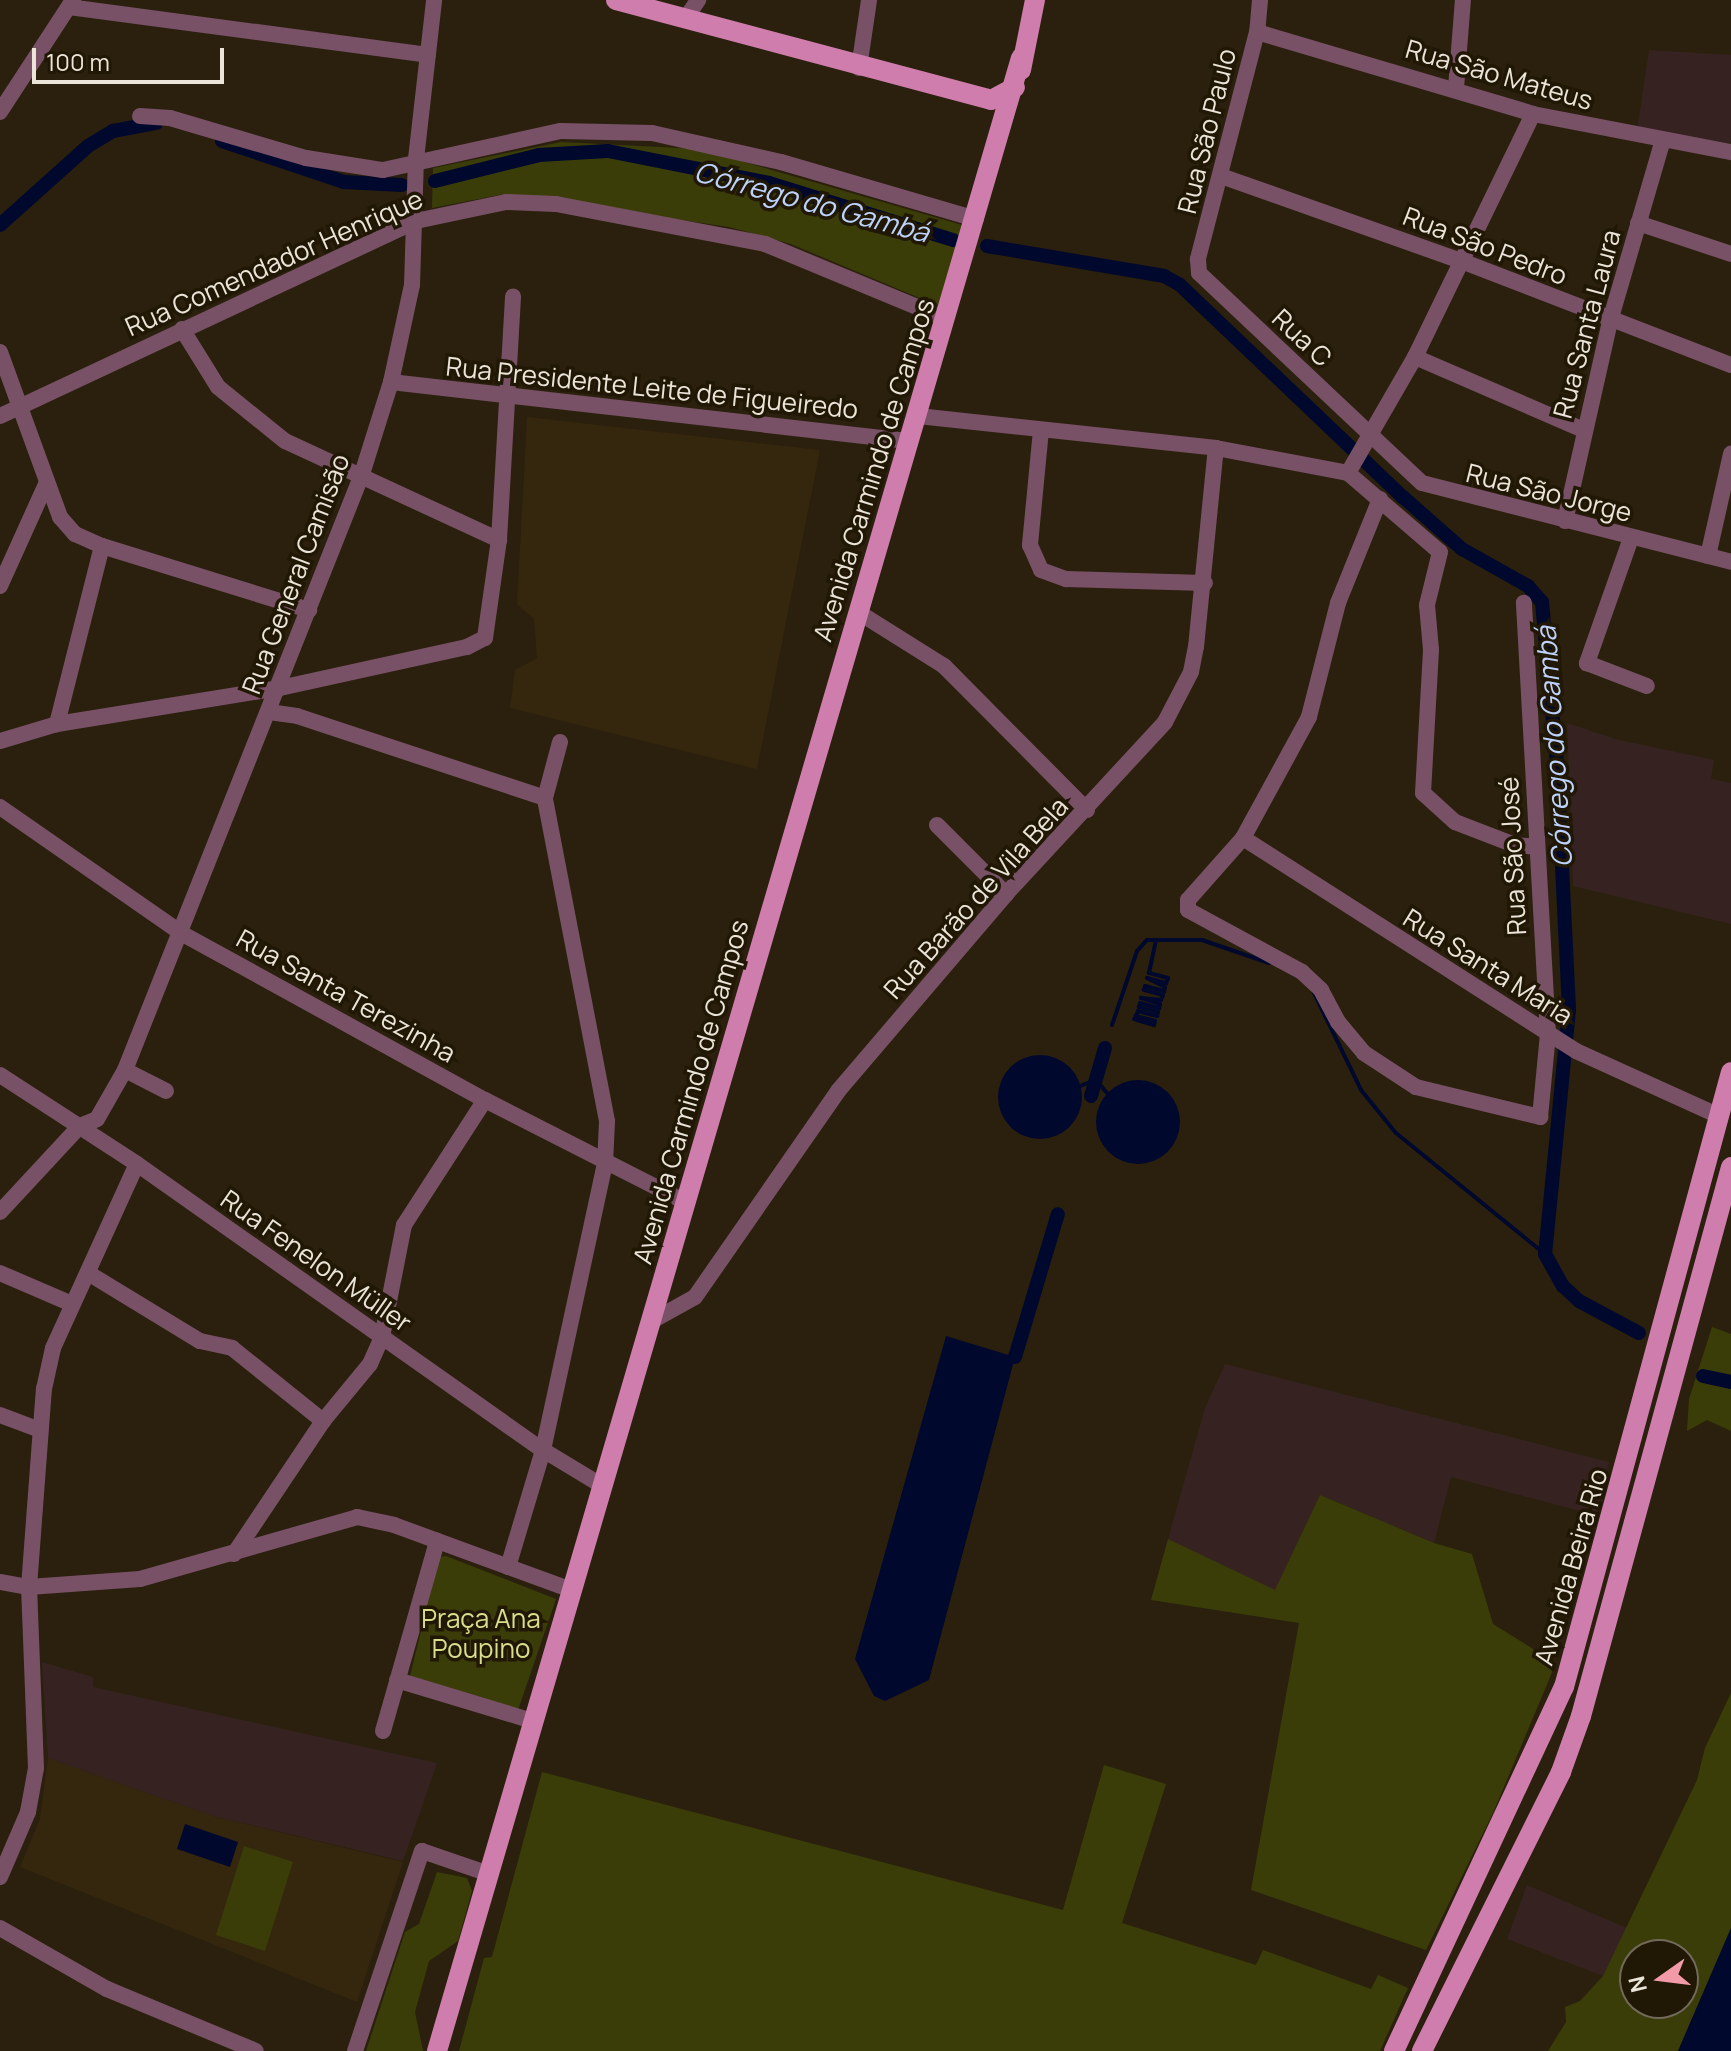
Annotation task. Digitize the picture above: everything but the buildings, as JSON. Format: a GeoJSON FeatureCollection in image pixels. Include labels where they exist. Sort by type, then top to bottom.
{"type":"FeatureCollection","features":[{"type":"Feature","properties":{"kind":"main road"},"geometry":{"type":"LineString","coordinates":[[616,0],[1003,112]]}},
{"type":"Feature","properties":{"kind":"main road","name":"Avenida Carmindo de Campos"},"geometry":{"type":"LineString","coordinates":[[437,2051],[908,441],[976,219],[1035,0]]}},
{"type":"Feature","properties":{"kind":"main road","name":"Avenida Beira Rio"},"geometry":{"type":"LineString","coordinates":[[1394,2051],[1418,2006],[1564,1687],[1587,1615],[1731,1072]]}},
{"type":"Feature","properties":{"kind":"main road","name":"Avenida Beira Rio"},"geometry":{"type":"LineString","coordinates":[[1422,2051],[1496,1908],[1561,1772],[1605,1644],[1731,1167]]}},
{"type":"Feature","properties":{"kind":"main road"},"geometry":{"type":"LineString","coordinates":[[1496,1908],[1482,1907],[1480,1895],[1505,1818]]}},
{"type":"Feature","properties":{"kind":"main road"},"geometry":{"type":"LineString","coordinates":[[1418,2006],[1428,2016],[1422,2051]]}},
{"type":"Feature","properties":{"kind":"street","name":"Rua General Camisão"},"geometry":{"type":"LineString","coordinates":[[0,1212],[80,1126],[97,1119],[125,1070],[280,688],[362,474],[391,382],[412,285],[416,159],[434,0]]}},
{"type":"Feature","properties":{"kind":"street"},"geometry":{"type":"LineString","coordinates":[[686,18],[698,0]]}},
{"type":"Feature","properties":{"kind":"street"},"geometry":{"type":"LineString","coordinates":[[859,68],[869,0]]}},
{"type":"Feature","properties":{"kind":"street","name":"Rua São Paulo"},"geometry":{"type":"LineString","coordinates":[[1199,273],[1257,32],[1260,0]]}},
{"type":"Feature","properties":{"kind":"street"},"geometry":{"type":"LineString","coordinates":[[1456,88],[1463,0]]}},
{"type":"Feature","properties":{"kind":"street"},"geometry":{"type":"LineString","coordinates":[[0,112],[71,3],[428,55]]}},
{"type":"Feature","properties":{"kind":"street","name":"Rua São Mateus"},"geometry":{"type":"LineString","coordinates":[[1257,32],[1456,88],[1533,114],[1731,152]]}},
{"type":"Feature","properties":{"kind":"street"},"geometry":{"type":"LineString","coordinates":[[1350,471],[1370,442],[1464,262],[1533,114]]}},
{"type":"Feature","properties":{"kind":"street"},"geometry":{"type":"LineString","coordinates":[[140,116],[170,118],[306,158],[383,170],[416,159],[561,131],[652,133],[781,162],[976,219]]}},
{"type":"Feature","properties":{"kind":"street","name":"Rua Santa Laura"},"geometry":{"type":"LineString","coordinates":[[1565,521],[1610,321],[1663,140]]}},
{"type":"Feature","properties":{"kind":"street","name":"Rua São Pedro"},"geometry":{"type":"LineString","coordinates":[[1221,176],[1464,262],[1610,321],[1731,365]]}},
{"type":"Feature","properties":{"kind":"street","name":"Rua Comendador Henrique"},"geometry":{"type":"LineString","coordinates":[[0,416],[416,221],[506,202],[556,204],[721,232],[778,249],[946,319]]}},
{"type":"Feature","properties":{"kind":"street"},"geometry":{"type":"LineString","coordinates":[[1638,223],[1731,254]]}},
{"type":"Feature","properties":{"kind":"street","name":"Rua C"},"geometry":{"type":"LineString","coordinates":[[1199,273],[1370,442]]}},
{"type":"Feature","properties":{"kind":"street"},"geometry":{"type":"LineString","coordinates":[[0,741],[57,724],[280,688],[467,647],[485,638],[499,540],[513,296]]}},
{"type":"Feature","properties":{"kind":"street"},"geometry":{"type":"LineString","coordinates":[[182,329],[218,387],[247,415],[285,441],[499,540]]}},
{"type":"Feature","properties":{"kind":"street"},"geometry":{"type":"LineString","coordinates":[[0,352],[23,406],[46,484],[60,517],[75,534],[102,546],[309,610]]}},
{"type":"Feature","properties":{"kind":"street"},"geometry":{"type":"LineString","coordinates":[[1415,357],[1584,430]]}},
{"type":"Feature","properties":{"kind":"street","name":"Rua Presidente Leite de Figueiredo"},"geometry":{"type":"LineString","coordinates":[[391,382],[908,441]]}},
{"type":"Feature","properties":{"kind":"street"},"geometry":{"type":"LineString","coordinates":[[918,416],[1216,448],[1350,471],[1436,546],[1441,557],[1427,605],[1431,650],[1423,793],[1455,822],[1515,845],[1536,847]]}},
{"type":"Feature","properties":{"kind":"street"},"geometry":{"type":"LineString","coordinates":[[1041,430],[1030,545],[1041,570],[1066,579],[1205,583]]}},
{"type":"Feature","properties":{"kind":"street","name":"Rua São Jorge"},"geometry":{"type":"LineString","coordinates":[[1370,442],[1422,483],[1731,562]]}},
{"type":"Feature","properties":{"kind":"street","name":"Rua Barão de Vila Bela"},"geometry":{"type":"LineString","coordinates":[[650,1322],[695,1297],[838,1091],[1006,894],[1148,742],[1180,696],[1191,672],[1205,583],[1216,448]]}},
{"type":"Feature","properties":{"kind":"street"},"geometry":{"type":"LineString","coordinates":[[1708,556],[1731,454]]}},
{"type":"Feature","properties":{"kind":"street"},"geometry":{"type":"LineString","coordinates":[[0,586],[46,484]]}},
{"type":"Feature","properties":{"kind":"street"},"geometry":{"type":"LineString","coordinates":[[1243,838],[1309,717],[1338,603],[1380,499]]}},
{"type":"Feature","properties":{"kind":"street"},"geometry":{"type":"LineString","coordinates":[[1631,538],[1587,663],[1647,686]]}},
{"type":"Feature","properties":{"kind":"street"},"geometry":{"type":"LineString","coordinates":[[57,724],[102,546]]}},
{"type":"Feature","properties":{"kind":"street","name":"Rua São José"},"geometry":{"type":"LineString","coordinates":[[1243,838],[1188,900],[1194,917],[1302,972],[1321,990],[1338,1022],[1364,1053],[1416,1087],[1540,1117],[1548,1034],[1524,603]]}},
{"type":"Feature","properties":{"kind":"street"},"geometry":{"type":"LineString","coordinates":[[858,612],[944,666],[1087,810]]}},
{"type":"Feature","properties":{"kind":"street"},"geometry":{"type":"LineString","coordinates":[[269,712],[297,716],[545,798]]}},
{"type":"Feature","properties":{"kind":"street"},"geometry":{"type":"LineString","coordinates":[[508,1567],[543,1450],[605,1164],[607,1121],[545,798],[560,742]]}},
{"type":"Feature","properties":{"kind":"street","name":"Rua Santa Terezinha"},"geometry":{"type":"LineString","coordinates":[[0,807],[181,933],[485,1100],[605,1164],[685,1202]]}},
{"type":"Feature","properties":{"kind":"street"},"geometry":{"type":"LineString","coordinates":[[937,825],[1006,894]]}},
{"type":"Feature","properties":{"kind":"street","name":"Rua Santa Maria"},"geometry":{"type":"LineString","coordinates":[[1243,838],[1576,1051],[1719,1116]]}},
{"type":"Feature","properties":{"kind":"street"},"geometry":{"type":"LineString","coordinates":[[125,1070],[166,1091]]}},
{"type":"Feature","properties":{"kind":"street","name":"Rua Fenelon Müller"},"geometry":{"type":"LineString","coordinates":[[0,1075],[137,1164],[543,1450],[604,1487]]}},
{"type":"Feature","properties":{"kind":"street"},"geometry":{"type":"LineString","coordinates":[[234,1554],[323,1421],[370,1364],[382,1337],[404,1225],[485,1100]]}},
{"type":"Feature","properties":{"kind":"street"},"geometry":{"type":"LineString","coordinates":[[0,1877],[28,1812],[36,1768],[29,1587],[40,1430],[53,1348],[137,1164]]}},
{"type":"Feature","properties":{"kind":"street"},"geometry":{"type":"LineString","coordinates":[[0,1273],[72,1304]]}},
{"type":"Feature","properties":{"kind":"street"},"geometry":{"type":"LineString","coordinates":[[88,1273],[200,1341],[232,1348],[323,1421]]}},
{"type":"Feature","properties":{"kind":"street"},"geometry":{"type":"LineString","coordinates":[[0,1415],[40,1430]]}},
{"type":"Feature","properties":{"kind":"street"},"geometry":{"type":"LineString","coordinates":[[0,1582],[29,1587],[140,1579],[357,1517],[437,1541],[572,1590]]}},
{"type":"Feature","properties":{"kind":"street"},"geometry":{"type":"LineString","coordinates":[[383,1731],[437,1541]]}},
{"type":"Feature","properties":{"kind":"street"},"geometry":{"type":"LineString","coordinates":[[397,1680],[533,1721]]}},
{"type":"Feature","properties":{"kind":"street"},"geometry":{"type":"LineString","coordinates":[[355,2051],[422,1851],[489,1874]]}},
{"type":"Feature","properties":{"kind":"street"},"geometry":{"type":"LineString","coordinates":[[0,1928],[107,1989],[256,2051]]}},
{"type":"Feature","properties":{"kind":"shaded area"},"geometry":{"type":"Polygon","coordinates":[[[1649,50],[1731,55],[1731,143],[1637,131],[1649,50]]]}},
{"type":"Feature","properties":{"kind":"shaded area"},"geometry":{"type":"Polygon","coordinates":[[[527,417],[820,450],[757,769],[510,708],[515,670],[537,658],[534,619],[517,604],[527,417]]]}},
{"type":"Feature","properties":{"kind":"shaded area"},"geometry":{"type":"Polygon","coordinates":[[[1567,723],[1615,739],[1714,760],[1711,779],[1731,783],[1731,924],[1573,886],[1567,723]]]}},
{"type":"Feature","properties":{"kind":"shaded area"},"geometry":{"type":"Polygon","coordinates":[[[1225,1364],[1609,1462],[1596,1515],[1451,1477],[1434,1543],[1320,1495],[1275,1591],[1168,1539],[1205,1408],[1225,1364]]]}},
{"type":"Feature","properties":{"kind":"shaded area"},"geometry":{"type":"Polygon","coordinates":[[[42,1662],[93,1677],[93,1687],[437,1763],[403,1861],[213,1816],[48,1758],[42,1662]]]}},
{"type":"Feature","properties":{"kind":"shaded area"},"geometry":{"type":"Polygon","coordinates":[[[48,1758],[213,1816],[403,1862],[357,2002],[20,1867],[40,1819],[48,1758]]]}},
{"type":"Feature","properties":{"kind":"shaded area"},"geometry":{"type":"Polygon","coordinates":[[[1527,1885],[1627,1928],[1603,1976],[1507,1939],[1527,1885]]]}},
{"type":"Feature","properties":{"kind":"green space"},"geometry":{"type":"Polygon","coordinates":[[[561,142],[699,149],[969,227],[941,307],[791,244],[729,227],[504,194],[432,208],[433,168],[561,142]]]}},
{"type":"Feature","properties":{"kind":"green space"},"geometry":{"type":"Polygon","coordinates":[[[1712,1327],[1731,1334],[1731,1431],[1707,1420],[1687,1431],[1689,1399],[1712,1327]]]}},
{"type":"Feature","properties":{"kind":"green space"},"geometry":{"type":"Polygon","coordinates":[[[1320,1495],[1434,1543],[1472,1554],[1493,1624],[1556,1663],[1493,1813],[1426,1950],[1251,1890],[1299,1623],[1151,1600],[1168,1539],[1275,1590],[1320,1495]]]}},
{"type":"Feature","properties":{"kind":"green space","name":"Praça Ana Poupino"},"geometry":{"type":"Polygon","coordinates":[[[446,1556],[556,1599],[518,1710],[410,1676],[439,1557],[446,1556]]]}},
{"type":"Feature","properties":{"kind":"green space"},"geometry":{"type":"Polygon","coordinates":[[[1731,1693],[1731,1928],[1699,2002],[1699,1939],[1621,1939],[1697,1780],[1705,1748],[1731,1693]]]}},
{"type":"Feature","properties":{"kind":"green space"},"geometry":{"type":"Polygon","coordinates":[[[1104,1765],[1166,1784],[1122,1923],[1256,1965],[1263,1950],[1371,1989],[1378,1975],[1408,1988],[1380,2051],[459,2051],[484,1958],[492,1957],[542,1772],[1063,1910],[1104,1765]]]}},
{"type":"Feature","properties":{"kind":"green space"},"geometry":{"type":"Polygon","coordinates":[[[244,1846],[293,1862],[265,1951],[216,1935],[244,1846]]]}},
{"type":"Feature","properties":{"kind":"green space"},"geometry":{"type":"Polygon","coordinates":[[[437,1872],[467,1878],[472,1891],[458,1941],[429,1961],[415,2012],[423,2051],[366,2051],[405,1932],[419,1924],[437,1872]]]}},
{"type":"Feature","properties":{"kind":"green space"},"geometry":{"type":"Polygon","coordinates":[[[1619,1943],[1619,2019],[1692,2019],[1678,2051],[1548,2051],[1566,2022],[1565,2007],[1580,2001],[1603,1976],[1619,1943]]]}},
{"type":"Feature","properties":{"kind":"water"},"geometry":{"type":"Polygon","coordinates":[[[1040,1055],[1056,1058],[1070,1067],[1079,1081],[1082,1097],[1079,1113],[1070,1127],[1056,1136],[1040,1139],[1024,1136],[1010,1127],[1001,1113],[998,1097],[1001,1081],[1010,1067],[1024,1058],[1040,1055]]]}},
{"type":"Feature","properties":{"kind":"water"},"geometry":{"type":"Polygon","coordinates":[[[1138,1080],[1154,1083],[1168,1092],[1177,1106],[1180,1122],[1177,1138],[1168,1152],[1154,1161],[1138,1164],[1122,1161],[1108,1152],[1099,1138],[1096,1122],[1099,1106],[1108,1092],[1122,1083],[1138,1080]]]}},
{"type":"Feature","properties":{"kind":"water"},"geometry":{"type":"Polygon","coordinates":[[[946,1336],[1015,1357],[929,1680],[885,1701],[874,1696],[855,1659],[946,1336]]]}},
{"type":"Feature","properties":{"kind":"water"},"geometry":{"type":"Polygon","coordinates":[[[185,1824],[238,1842],[230,1867],[177,1849],[185,1824]]]}},
{"type":"Feature","properties":{"kind":"water"},"geometry":{"type":"Polygon","coordinates":[[[1731,1928],[1731,2051],[1678,2051],[1692,2019],[1699,2019],[1699,2002],[1731,1928]]]}},
{"type":"Feature","properties":{"kind":"waterway","name":"Córrego do Gambá"},"geometry":{"type":"LineString","coordinates":[[0,225],[88,146],[113,131],[156,123]]}},
{"type":"Feature","properties":{"kind":"waterway","name":"Córrego do Gambá"},"geometry":{"type":"LineString","coordinates":[[222,141],[344,182],[402,185]]}},
{"type":"Feature","properties":{"kind":"waterway","name":"Córrego do Gambá"},"geometry":{"type":"LineString","coordinates":[[435,181],[539,155],[608,151],[769,183],[953,240]]}},
{"type":"Feature","properties":{"kind":"waterway","name":"Córrego do Gambá"},"geometry":{"type":"LineString","coordinates":[[987,246],[1164,276],[1180,285],[1462,549],[1528,586],[1542,602],[1557,764],[1569,1010],[1545,1254],[1563,1286],[1579,1301],[1639,1333]]}},
{"type":"Feature","properties":{"kind":"waterway"},"geometry":{"type":"LineString","coordinates":[[1112,1025],[1137,951],[1147,940],[1202,940],[1269,963]]}},
{"type":"Feature","properties":{"kind":"waterway"},"geometry":{"type":"LineString","coordinates":[[1134,1019],[1154,1025],[1155,1021],[1136,1016],[1138,1011],[1157,1016],[1158,1012],[1139,1007],[1140,1003],[1159,1008],[1160,1004],[1141,998],[1161,1000],[1163,995],[1144,990],[1145,986],[1164,991],[1165,987],[1147,978],[1166,983],[1168,978],[1149,973],[1156,940]]}},
{"type":"Feature","properties":{"kind":"waterway"},"geometry":{"type":"LineString","coordinates":[[1313,991],[1361,1090],[1396,1133],[1545,1254]]}},
{"type":"Feature","properties":{"kind":"waterway"},"geometry":{"type":"LineString","coordinates":[[1091,1096],[1105,1048]]}},
{"type":"Feature","properties":{"kind":"waterway"},"geometry":{"type":"LineString","coordinates":[[1080,1086],[1096,1080],[1107,1093]]}},
{"type":"Feature","properties":{"kind":"waterway"},"geometry":{"type":"LineString","coordinates":[[1015,1357],[1058,1214]]}},
{"type":"Feature","properties":{"kind":"waterway"},"geometry":{"type":"LineString","coordinates":[[1703,1376],[1731,1382]]}}]}
